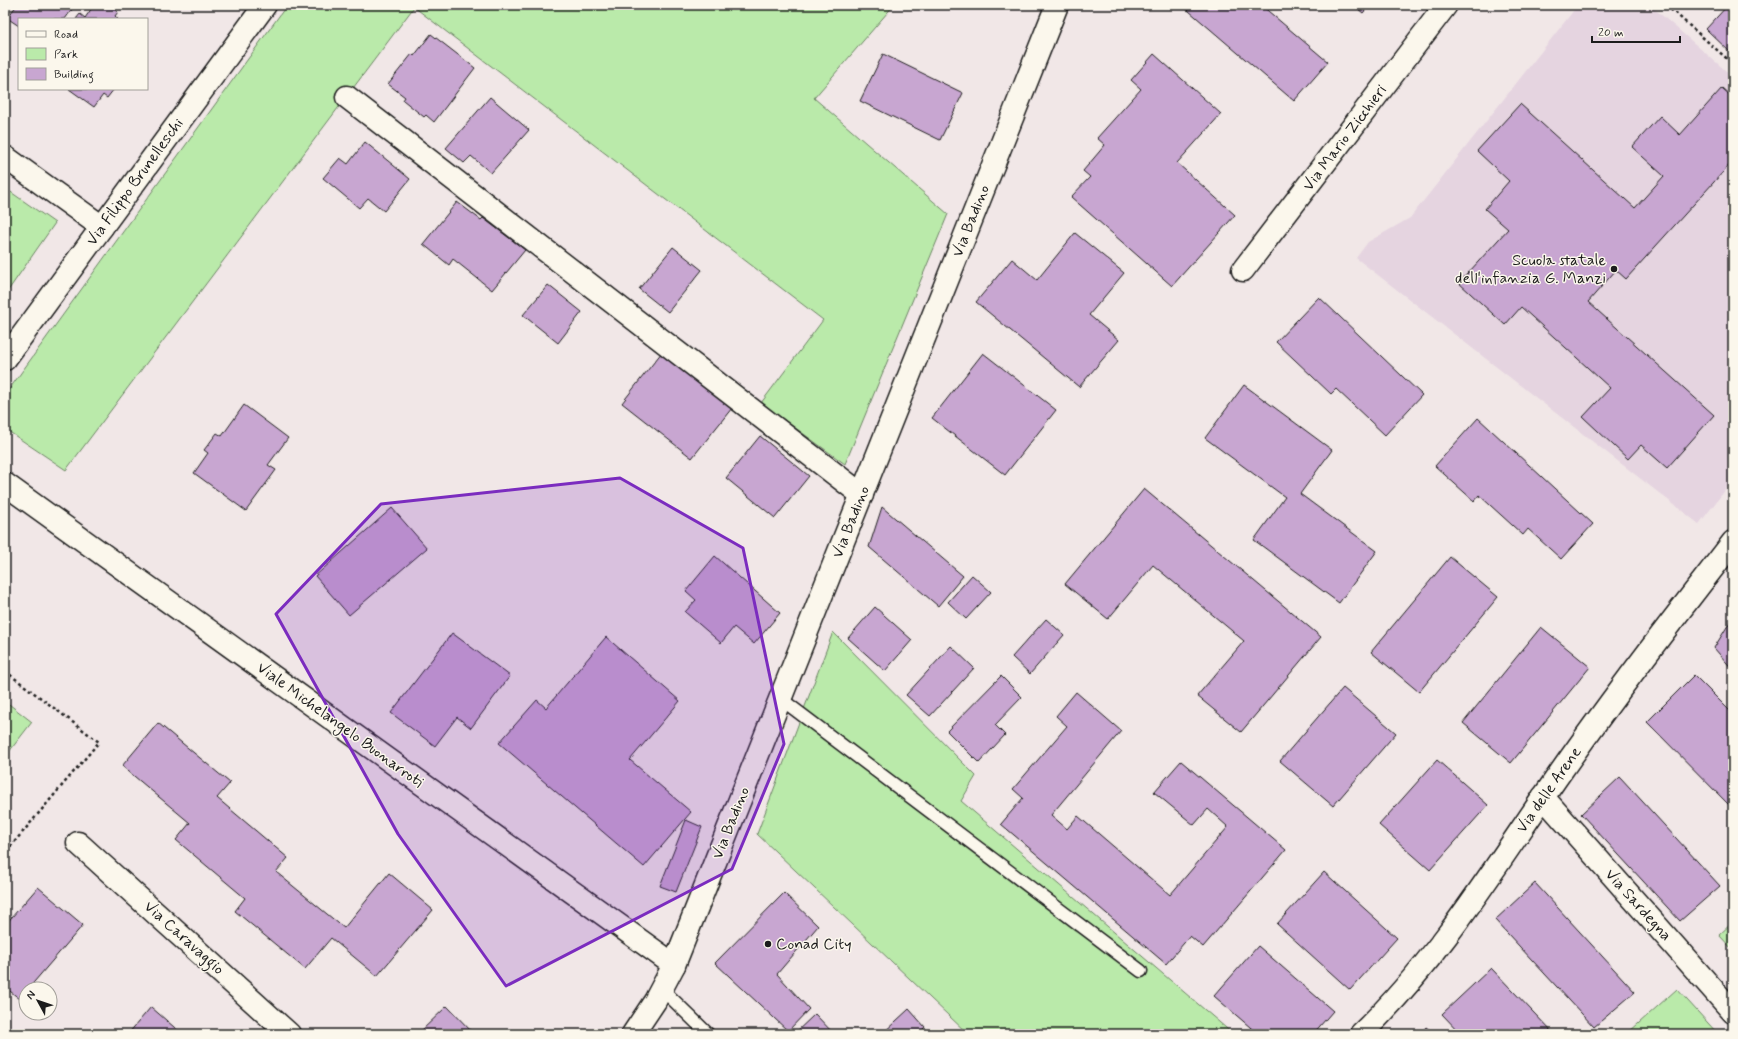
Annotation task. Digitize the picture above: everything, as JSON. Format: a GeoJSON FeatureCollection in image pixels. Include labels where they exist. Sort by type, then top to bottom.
{"type":"FeatureCollection","features":[{"type":"Feature","properties":{"kind":"street","name":"Via Filippo Brunelleschi"},"geometry":{"type":"LineString","coordinates":[[5,359],[265,5]]}},
{"type":"Feature","properties":{"kind":"street","name":"Via Badino"},"geometry":{"type":"LineString","coordinates":[[633,1034],[662,989],[674,966],[1057,5]]}},
{"type":"Feature","properties":{"kind":"street","name":"Via Mario Zicchieri"},"geometry":{"type":"LineString","coordinates":[[1244,270],[1446,5]]}},
{"type":"Feature","properties":{"kind":"street"},"geometry":{"type":"LineString","coordinates":[[347,97],[862,494]]}},
{"type":"Feature","properties":{"kind":"street"},"geometry":{"type":"LineString","coordinates":[[5,156],[102,227]]}},
{"type":"Feature","properties":{"kind":"street","name":"Viale Michelangelo Buonarroti"},"geometry":{"type":"LineString","coordinates":[[5,484],[674,966]]}},
{"type":"Feature","properties":{"kind":"street","name":"Via delle Arene"},"geometry":{"type":"LineString","coordinates":[[1361,1034],[1407,986],[1444,942],[1543,797],[1644,657],[1733,542]]}},
{"type":"Feature","properties":{"kind":"street","name":"Via Sardegna"},"geometry":{"type":"LineString","coordinates":[[1543,797],[1733,1012]]}},
{"type":"Feature","properties":{"kind":"street","name":"Via Caravaggio"},"geometry":{"type":"LineString","coordinates":[[78,843],[289,1034]]}},
{"type":"Feature","properties":{"kind":"lane"},"geometry":{"type":"LineString","coordinates":[[781,698],[1141,971]]}},
{"type":"Feature","properties":{"kind":"lane"},"geometry":{"type":"LineString","coordinates":[[662,989],[708,1034]]}},
{"type":"Feature","properties":{"kind":"path"},"geometry":{"type":"LineString","coordinates":[[1666,5],[1733,64]]}},
{"type":"Feature","properties":{"kind":"path"},"geometry":{"type":"LineString","coordinates":[[5,671],[99,742],[5,853]]}},
{"type":"Feature","properties":{"kind":"highlighted area"},"geometry":{"type":"Polygon","coordinates":[[[620,478],[743,548],[784,744],[732,869],[506,986],[398,834],[276,614],[381,504],[620,478]]]}},
{"type":"Feature","properties":{"kind":"shaded area"},"geometry":{"type":"Polygon","coordinates":[[[1578,5],[1650,5],[1733,77],[1733,480],[1699,524],[1356,258],[1368,242],[1410,218],[1578,5]]]}},
{"type":"Feature","properties":{"kind":"green space"},"geometry":{"type":"Polygon","coordinates":[[[287,5],[894,5],[814,98],[948,214],[845,464],[761,403],[823,320],[414,7],[66,470],[5,429],[5,395],[287,5]]]}},
{"type":"Feature","properties":{"kind":"green space"},"geometry":{"type":"Polygon","coordinates":[[[5,188],[55,223],[5,295],[5,188]]]}},
{"type":"Feature","properties":{"kind":"green space"},"geometry":{"type":"Polygon","coordinates":[[[833,632],[976,776],[961,801],[1233,1034],[968,1034],[757,834],[833,632]]]}},
{"type":"Feature","properties":{"kind":"green space"},"geometry":{"type":"Polygon","coordinates":[[[5,701],[32,722],[5,757],[5,701]]]}},
{"type":"Feature","properties":{"kind":"green space"},"geometry":{"type":"Polygon","coordinates":[[[1733,922],[1733,950],[1719,935],[1733,922]]]}},
{"type":"Feature","properties":{"kind":"green space"},"geometry":{"type":"Polygon","coordinates":[[[1677,989],[1718,1034],[1631,1034],[1629,1032],[1677,989]]]}},
{"type":"Feature","properties":{"kind":"building"},"geometry":{"type":"Polygon","coordinates":[[[17,5],[75,5],[66,18],[18,18],[18,25],[7,18],[17,5]]]}},
{"type":"Feature","properties":{"kind":"building"},"geometry":{"type":"Polygon","coordinates":[[[94,5],[109,5],[118,12],[115,16],[117,18],[85,18],[94,5]]]}},
{"type":"Feature","properties":{"kind":"building"},"geometry":{"type":"Polygon","coordinates":[[[1182,5],[1261,5],[1328,62],[1294,101],[1182,5]]]}},
{"type":"Feature","properties":{"kind":"building"},"geometry":{"type":"Polygon","coordinates":[[[1353,5],[1370,5],[1363,13],[1353,5]]]}},
{"type":"Feature","properties":{"kind":"building"},"geometry":{"type":"Polygon","coordinates":[[[1728,5],[1733,5],[1733,55],[1706,29],[1728,5]]]}},
{"type":"Feature","properties":{"kind":"building"},"geometry":{"type":"Polygon","coordinates":[[[80,14],[85,18],[77,18],[80,14]]]}},
{"type":"Feature","properties":{"kind":"building"},"geometry":{"type":"Polygon","coordinates":[[[431,34],[475,68],[434,122],[426,115],[424,117],[403,100],[405,97],[388,84],[412,54],[414,56],[431,34]]]}},
{"type":"Feature","properties":{"kind":"building"},"geometry":{"type":"Polygon","coordinates":[[[883,54],[963,93],[940,140],[860,101],[883,54]]]}},
{"type":"Feature","properties":{"kind":"building"},"geometry":{"type":"Polygon","coordinates":[[[1154,54],[1221,114],[1177,163],[1235,215],[1172,286],[1071,197],[1090,177],[1083,171],[1105,145],[1097,138],[1141,89],[1131,80],[1154,54]]]}},
{"type":"Feature","properties":{"kind":"building"},"geometry":{"type":"Polygon","coordinates":[[[1722,88],[1733,98],[1733,161],[1626,279],[1616,270],[1588,302],[1714,415],[1667,468],[1641,445],[1628,459],[1583,417],[1610,388],[1521,307],[1505,325],[1459,283],[1508,229],[1485,209],[1509,181],[1477,151],[1520,104],[1635,208],[1664,176],[1632,147],[1660,116],[1680,135],[1722,88]]]}},
{"type":"Feature","properties":{"kind":"building"},"geometry":{"type":"Polygon","coordinates":[[[70,90],[113,90],[107,98],[103,95],[94,107],[70,90]]]}},
{"type":"Feature","properties":{"kind":"building"},"geometry":{"type":"Polygon","coordinates":[[[490,97],[529,130],[491,173],[471,156],[464,163],[446,148],[490,97]]]}},
{"type":"Feature","properties":{"kind":"building"},"geometry":{"type":"Polygon","coordinates":[[[365,142],[410,179],[384,211],[368,198],[359,208],[323,178],[340,158],[348,164],[365,142]]]}},
{"type":"Feature","properties":{"kind":"building"},"geometry":{"type":"Polygon","coordinates":[[[457,202],[481,220],[483,218],[525,250],[492,290],[453,259],[449,265],[423,244],[457,202]]]}},
{"type":"Feature","properties":{"kind":"building"},"geometry":{"type":"Polygon","coordinates":[[[1075,233],[1124,273],[1089,315],[1119,340],[1079,387],[976,302],[1012,259],[1037,280],[1075,233]]]}},
{"type":"Feature","properties":{"kind":"building"},"geometry":{"type":"Polygon","coordinates":[[[673,247],[702,270],[668,312],[639,289],[673,247]]]}},
{"type":"Feature","properties":{"kind":"building"},"geometry":{"type":"Polygon","coordinates":[[[548,285],[582,312],[558,343],[523,315],[548,285]]]}},
{"type":"Feature","properties":{"kind":"building"},"geometry":{"type":"Polygon","coordinates":[[[1319,297],[1422,395],[1385,435],[1336,389],[1331,394],[1276,342],[1319,297]]]}},
{"type":"Feature","properties":{"kind":"building"},"geometry":{"type":"Polygon","coordinates":[[[662,352],[732,408],[692,458],[622,403],[662,352]]]}},
{"type":"Feature","properties":{"kind":"building"},"geometry":{"type":"Polygon","coordinates":[[[983,353],[1056,410],[1005,475],[932,418],[983,353]]]}},
{"type":"Feature","properties":{"kind":"building"},"geometry":{"type":"Polygon","coordinates":[[[1244,385],[1332,450],[1300,494],[1377,551],[1339,603],[1254,540],[1285,497],[1205,438],[1244,385]]]}},
{"type":"Feature","properties":{"kind":"building"},"geometry":{"type":"Polygon","coordinates":[[[244,405],[288,438],[268,465],[276,470],[246,511],[194,473],[208,453],[204,450],[217,433],[222,436],[244,405]]]}},
{"type":"Feature","properties":{"kind":"building"},"geometry":{"type":"Polygon","coordinates":[[[1478,418],[1593,524],[1561,559],[1528,529],[1523,535],[1479,495],[1474,501],[1435,466],[1478,418]]]}},
{"type":"Feature","properties":{"kind":"building"},"geometry":{"type":"Polygon","coordinates":[[[760,436],[809,476],[775,518],[726,478],[760,436]]]}},
{"type":"Feature","properties":{"kind":"building"},"geometry":{"type":"Polygon","coordinates":[[[1144,489],[1321,637],[1241,732],[1197,696],[1244,641],[1153,565],[1108,619],[1065,584],[1144,489]]]}},
{"type":"Feature","properties":{"kind":"building"},"geometry":{"type":"Polygon","coordinates":[[[882,507],[963,576],[938,606],[869,547],[882,507]]]}},
{"type":"Feature","properties":{"kind":"building"},"geometry":{"type":"Polygon","coordinates":[[[392,508],[427,548],[349,615],[315,576],[392,508]]]}},
{"type":"Feature","properties":{"kind":"building"},"geometry":{"type":"Polygon","coordinates":[[[715,556],[780,613],[754,644],[734,627],[721,643],[685,612],[696,600],[686,591],[715,556]]]}},
{"type":"Feature","properties":{"kind":"building"},"geometry":{"type":"Polygon","coordinates":[[[1450,557],[1498,597],[1419,692],[1371,652],[1450,557]]]}},
{"type":"Feature","properties":{"kind":"building"},"geometry":{"type":"Polygon","coordinates":[[[972,575],[991,592],[966,619],[948,602],[972,575]]]}},
{"type":"Feature","properties":{"kind":"building"},"geometry":{"type":"Polygon","coordinates":[[[875,607],[912,640],[885,671],[848,638],[875,607]]]}},
{"type":"Feature","properties":{"kind":"building"},"geometry":{"type":"Polygon","coordinates":[[[1046,619],[1064,635],[1030,674],[1012,657],[1046,619]]]}},
{"type":"Feature","properties":{"kind":"building"},"geometry":{"type":"Polygon","coordinates":[[[1733,621],[1733,670],[1714,648],[1730,622],[1733,621]]]}},
{"type":"Feature","properties":{"kind":"building"},"geometry":{"type":"Polygon","coordinates":[[[1541,627],[1590,667],[1511,763],[1463,723],[1541,627]]]}},
{"type":"Feature","properties":{"kind":"building"},"geometry":{"type":"Polygon","coordinates":[[[452,633],[510,676],[471,728],[457,717],[435,746],[391,713],[452,633]]]}},
{"type":"Feature","properties":{"kind":"building"},"geometry":{"type":"Polygon","coordinates":[[[606,637],[680,701],[630,760],[691,812],[644,867],[499,743],[537,700],[546,708],[606,637]]]}},
{"type":"Feature","properties":{"kind":"building"},"geometry":{"type":"Polygon","coordinates":[[[951,646],[974,668],[930,716],[906,695],[951,646]]]}},
{"type":"Feature","properties":{"kind":"building"},"geometry":{"type":"Polygon","coordinates":[[[1694,675],[1733,714],[1733,809],[1647,722],[1694,675]]]}},
{"type":"Feature","properties":{"kind":"building"},"geometry":{"type":"Polygon","coordinates":[[[1001,676],[1022,697],[995,725],[1005,735],[979,763],[947,731],[1001,676]]]}},
{"type":"Feature","properties":{"kind":"building"},"geometry":{"type":"Polygon","coordinates":[[[1343,688],[1396,733],[1333,806],[1280,761],[1343,688]]]}},
{"type":"Feature","properties":{"kind":"building"},"geometry":{"type":"Polygon","coordinates":[[[1076,692],[1121,731],[1051,815],[1067,829],[1078,816],[1170,895],[1228,827],[1208,809],[1194,825],[1154,792],[1181,761],[1286,850],[1203,947],[1190,936],[1166,964],[1001,824],[1023,798],[1013,789],[1067,726],[1056,716],[1076,692]]]}},
{"type":"Feature","properties":{"kind":"building"},"geometry":{"type":"Polygon","coordinates":[[[158,723],[230,783],[217,798],[288,858],[276,872],[344,928],[389,873],[433,910],[377,976],[331,938],[305,969],[235,911],[245,898],[176,840],[190,823],[122,766],[158,723]]]}},
{"type":"Feature","properties":{"kind":"building"},"geometry":{"type":"Polygon","coordinates":[[[1437,760],[1488,805],[1430,870],[1379,825],[1437,760]]]}},
{"type":"Feature","properties":{"kind":"building"},"geometry":{"type":"Polygon","coordinates":[[[1620,777],[1720,886],[1680,921],[1581,814],[1620,777]]]}},
{"type":"Feature","properties":{"kind":"building"},"geometry":{"type":"Polygon","coordinates":[[[686,820],[702,827],[676,892],[660,886],[686,820]]]}},
{"type":"Feature","properties":{"kind":"building"},"geometry":{"type":"Polygon","coordinates":[[[1324,872],[1397,938],[1350,990],[1277,924],[1324,872]]]}},
{"type":"Feature","properties":{"kind":"building"},"geometry":{"type":"Polygon","coordinates":[[[1535,883],[1635,992],[1594,1027],[1495,920],[1535,883]]]}},
{"type":"Feature","properties":{"kind":"building"},"geometry":{"type":"Polygon","coordinates":[[[38,887],[83,925],[35,981],[18,981],[18,997],[6,988],[5,989],[5,925],[38,887]]]}},
{"type":"Feature","properties":{"kind":"building","name":"Conad City"},"geometry":{"type":"Polygon","coordinates":[[[784,893],[818,926],[777,974],[809,1009],[788,1031],[715,963],[784,893]]]}},
{"type":"Feature","properties":{"kind":"building"},"geometry":{"type":"Polygon","coordinates":[[[1258,946],[1333,1011],[1313,1034],[1258,1034],[1214,996],[1258,946]]]}},
{"type":"Feature","properties":{"kind":"building"},"geometry":{"type":"Polygon","coordinates":[[[1491,968],[1554,1034],[1461,1034],[1442,1014],[1491,968]]]}},
{"type":"Feature","properties":{"kind":"building"},"geometry":{"type":"Polygon","coordinates":[[[447,1006],[474,1034],[418,1034],[447,1006]]]}},
{"type":"Feature","properties":{"kind":"building"},"geometry":{"type":"Polygon","coordinates":[[[151,1007],[182,1034],[128,1034],[151,1007]]]}},
{"type":"Feature","properties":{"kind":"building"},"geometry":{"type":"Polygon","coordinates":[[[909,1009],[925,1027],[921,1031],[924,1034],[882,1034],[909,1009]]]}},
{"type":"Feature","properties":{"kind":"building"},"geometry":{"type":"Polygon","coordinates":[[[815,1014],[834,1034],[794,1034],[815,1014]]]}},
{"type":"Feature","properties":{"kind":"building"},"geometry":{"type":"Polygon","coordinates":[[[1426,1027],[1435,1034],[1420,1034],[1426,1027]]]}},
{"type":"Feature","properties":{"kind":"place","name":"Scuola statale dell'infanzia G. Manzi"},"geometry":{"type":"Point","coordinates":[1614,269]}},
{"type":"Feature","properties":{"kind":"place","name":"Conad City"},"geometry":{"type":"Point","coordinates":[768,944]}}]}
